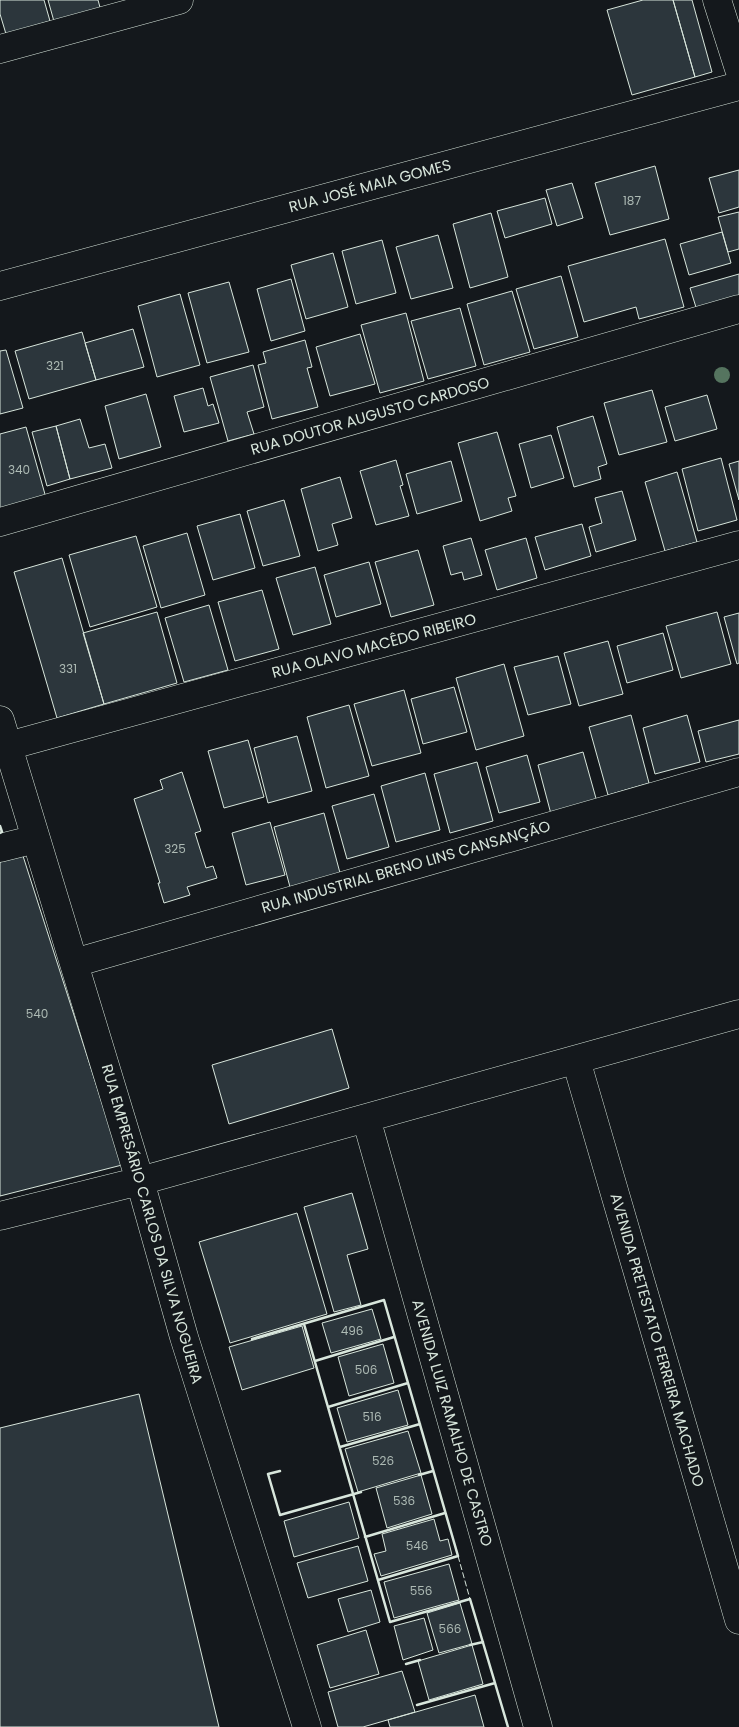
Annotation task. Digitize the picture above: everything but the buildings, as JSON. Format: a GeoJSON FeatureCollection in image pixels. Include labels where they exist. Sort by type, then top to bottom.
{"type":"FeatureCollection","features":[{"type":"Feature","properties":{"kind":"street"},"geometry":{"type":"LineString","coordinates":[[0,49],[179,0]]}},
{"type":"Feature","properties":{"kind":"street"},"geometry":{"type":"LineString","coordinates":[[718,0],[739,70]]}},
{"type":"Feature","properties":{"kind":"street","name":"RUA JOSÉ MAIA GOMES"},"geometry":{"type":"LineString","coordinates":[[0,286],[739,86]]}},
{"type":"Feature","properties":{"kind":"street","name":"RUA DOUTOR AUGUSTO CARDOSO"},"geometry":{"type":"LineString","coordinates":[[0,522],[739,309]]}},
{"type":"Feature","properties":{"kind":"street","name":"RUA OLAVO MACÊDO RIBEIRO"},"geometry":{"type":"LineString","coordinates":[[8,746],[739,545]]}},
{"type":"Feature","properties":{"kind":"street","name":"RUA EMPRESÁRIO CARLOS DA SILVA NOGUEIRA"},"geometry":{"type":"LineString","coordinates":[[0,720],[140,1181],[184,1337],[307,1727]]}},
{"type":"Feature","properties":{"kind":"street","name":"RUA INDUSTRIAL BRENO LINS CANSANÇÃO"},"geometry":{"type":"LineString","coordinates":[[74,962],[739,772]]}},
{"type":"Feature","properties":{"kind":"street"},"geometry":{"type":"LineString","coordinates":[[0,848],[36,839]]}},
{"type":"Feature","properties":{"kind":"street"},"geometry":{"type":"LineString","coordinates":[[0,1216],[140,1181],[739,1014]]}},
{"type":"Feature","properties":{"kind":"street","name":"AVENIDA PRETESTATO FERREIRA MACHADO"},"geometry":{"type":"LineString","coordinates":[[576,1060],[739,1620]]}},
{"type":"Feature","properties":{"kind":"street","name":"AVENIDA LUIZ RAMALHO DE CASTRO"},"geometry":{"type":"LineString","coordinates":[[366,1118],[538,1727]]}},
{"type":"Feature","properties":{"kind":"fence"},"geometry":{"type":"LineString","coordinates":[[458,1556],[470,1599]]}},
{"type":"Feature","properties":{"kind":"wall"},"geometry":{"type":"LineString","coordinates":[[0,826],[2,832],[0,833]]}},
{"type":"Feature","properties":{"kind":"wall"},"geometry":{"type":"LineString","coordinates":[[252,1339],[384,1300],[458,1556],[378,1580]]}},
{"type":"Feature","properties":{"kind":"wall"},"geometry":{"type":"LineString","coordinates":[[304,1324],[390,1622],[470,1599],[495,1683]]}},
{"type":"Feature","properties":{"kind":"wall"},"geometry":{"type":"LineString","coordinates":[[315,1361],[394,1337]]}},
{"type":"Feature","properties":{"kind":"wall"},"geometry":{"type":"LineString","coordinates":[[328,1407],[408,1383]]}},
{"type":"Feature","properties":{"kind":"wall"},"geometry":{"type":"LineString","coordinates":[[340,1447],[420,1424]]}},
{"type":"Feature","properties":{"kind":"wall"},"geometry":{"type":"LineString","coordinates":[[280,1471],[268,1474],[280,1515],[361,1492]]}},
{"type":"Feature","properties":{"kind":"wall"},"geometry":{"type":"LineString","coordinates":[[419,1475],[433,1471]]}},
{"type":"Feature","properties":{"kind":"wall"},"geometry":{"type":"LineString","coordinates":[[365,1537],[445,1513]]}},
{"type":"Feature","properties":{"kind":"wall"},"geometry":{"type":"LineString","coordinates":[[470,1645],[483,1642]]}},
{"type":"Feature","properties":{"kind":"wall"},"geometry":{"type":"LineString","coordinates":[[406,1664],[420,1660]]}},
{"type":"Feature","properties":{"kind":"wall"},"geometry":{"type":"LineString","coordinates":[[417,1705],[495,1683],[508,1727]]}}]}
